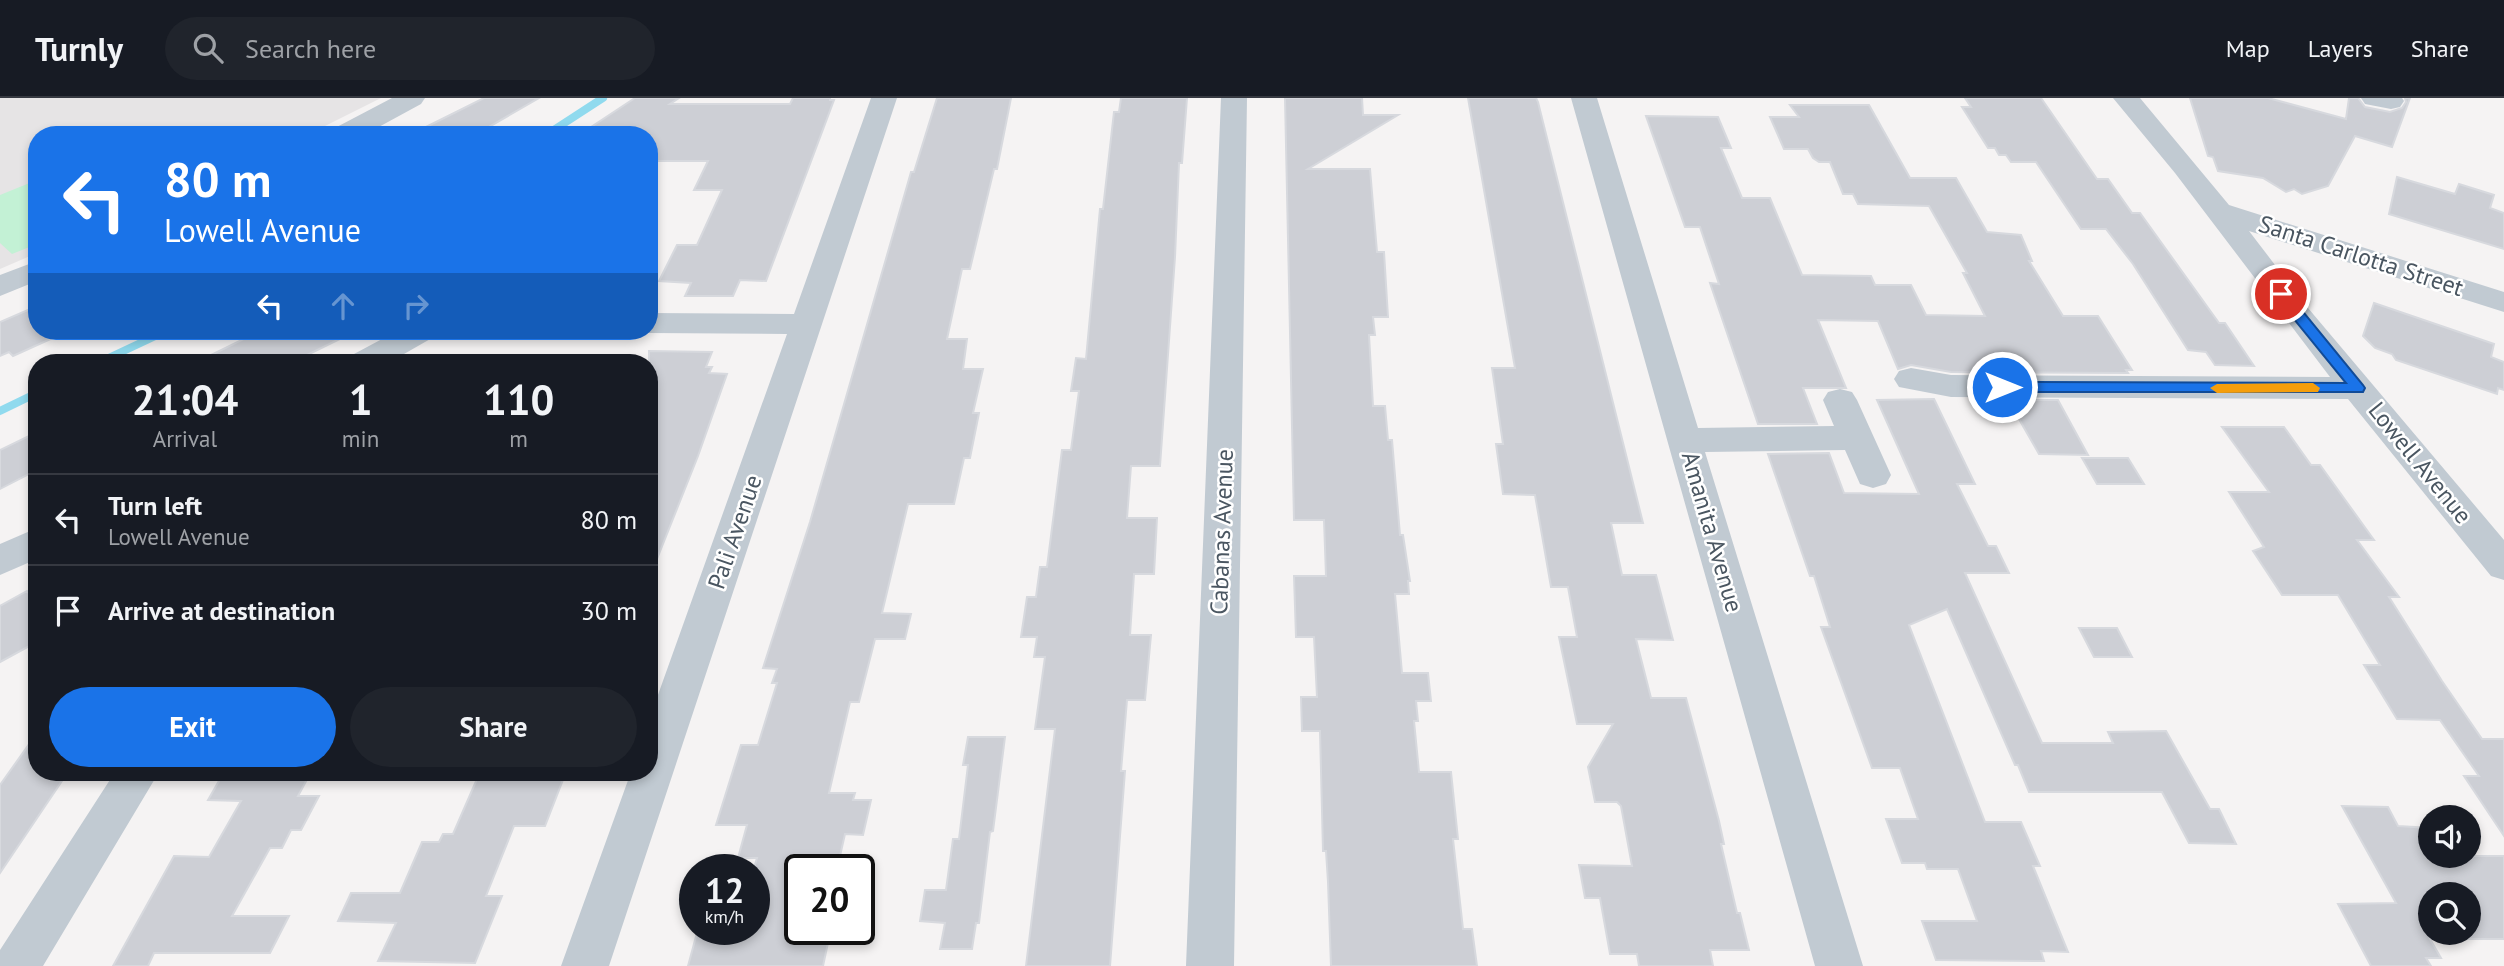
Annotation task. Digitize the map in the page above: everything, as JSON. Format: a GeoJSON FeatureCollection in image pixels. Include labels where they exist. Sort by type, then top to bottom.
{"type":"FeatureCollection","features":[{"type":"Feature","properties":{"kind":"street"},"geometry":{"type":"LineString","coordinates":[[360,126],[412,98]]}},
{"type":"Feature","properties":{"kind":"street","name":"Pali Avenue"},"geometry":{"type":"LineString","coordinates":[[658,754],[884,98]]}},
{"type":"Feature","properties":{"kind":"street","name":"Cabanas Avenue"},"geometry":{"type":"LineString","coordinates":[[1210,966],[1234,98]]}},
{"type":"Feature","properties":{"kind":"street","name":"Amanita Avenue"},"geometry":{"type":"LineString","coordinates":[[1584,98],[1839,966]]}},
{"type":"Feature","properties":{"kind":"street","name":"Lowell Avenue"},"geometry":{"type":"LineString","coordinates":[[2126,98],[2185,167],[2297,315],[2504,566]]}},
{"type":"Feature","properties":{"kind":"street","name":"Santa Carlotta Street"},"geometry":{"type":"LineString","coordinates":[[2217,211],[2504,302]]}},
{"type":"Feature","properties":{"kind":"street"},"geometry":{"type":"LineString","coordinates":[[0,286],[28,274]]}},
{"type":"Feature","properties":{"kind":"street"},"geometry":{"type":"LineString","coordinates":[[658,323],[806,324]]}},
{"type":"Feature","properties":{"kind":"street"},"geometry":{"type":"LineString","coordinates":[[380,354],[405,340]]}},
{"type":"Feature","properties":{"kind":"street"},"geometry":{"type":"LineString","coordinates":[[1911,379],[1964,387],[2358,388]]}},
{"type":"Feature","properties":{"kind":"street"},"geometry":{"type":"LineString","coordinates":[[1840,400],[1873,475]]}},
{"type":"Feature","properties":{"kind":"street"},"geometry":{"type":"LineString","coordinates":[[1685,440],[1857,438]]}},
{"type":"Feature","properties":{"kind":"street"},"geometry":{"type":"LineString","coordinates":[[0,561],[28,547]]}},
{"type":"Feature","properties":{"kind":"street"},"geometry":{"type":"LineString","coordinates":[[17,966],[132,781]]}},
{"type":"Feature","properties":{"kind":"street","name":"Pali Avenue"},"geometry":{"type":"LineString","coordinates":[[585,966],[649,781]]}},
{"type":"Feature","properties":{"kind":"shaded area"},"geometry":{"type":"Polygon","coordinates":[[[0,98],[381,98],[325,126],[28,126],[28,257],[0,269],[0,98]]]}},
{"type":"Feature","properties":{"kind":"green space"},"geometry":{"type":"Polygon","coordinates":[[[28,184],[28,248],[12,254],[0,243],[0,195],[28,184]]]}},
{"type":"Feature","properties":{"kind":"building"},"geometry":{"type":"Polygon","coordinates":[[[484,98],[539,98],[491,126],[428,126],[484,98]]]}},
{"type":"Feature","properties":{"kind":"building"},"geometry":{"type":"Polygon","coordinates":[[[635,98],[679,98],[670,104],[790,104],[793,98],[834,100],[766,281],[740,280],[733,296],[685,296],[691,283],[659,281],[677,245],[697,245],[722,190],[694,190],[708,161],[658,161],[658,126],[593,126],[635,98]]]}},
{"type":"Feature","properties":{"kind":"building"},"geometry":{"type":"Polygon","coordinates":[[[937,98],[1011,98],[997,169],[994,169],[970,269],[962,269],[947,339],[967,339],[963,369],[983,369],[973,413],[979,413],[970,458],[964,458],[954,504],[908,504],[882,613],[911,614],[905,639],[875,639],[859,702],[850,702],[829,793],[855,793],[853,800],[871,800],[863,835],[845,834],[840,854],[784,854],[784,945],[828,945],[823,966],[688,966],[694,945],[770,945],[770,854],[739,854],[747,825],[716,825],[741,745],[758,745],[777,683],[772,683],[777,669],[763,668],[810,522],[911,172],[914,172],[937,98]]]}},
{"type":"Feature","properties":{"kind":"building"},"geometry":{"type":"Polygon","coordinates":[[[1121,98],[1187,98],[1182,163],[1179,163],[1160,466],[1131,466],[1127,518],[1157,518],[1154,574],[1134,574],[1130,635],[1151,635],[1145,700],[1127,700],[1121,771],[1125,771],[1110,966],[1026,966],[1055,729],[1035,729],[1045,657],[1034,657],[1037,637],[1021,637],[1027,597],[1036,597],[1040,567],[1047,567],[1062,450],[1071,450],[1079,391],[1071,391],[1076,358],[1086,359],[1100,209],[1103,209],[1114,112],[1119,112],[1121,98]]]}},
{"type":"Feature","properties":{"kind":"building"},"geometry":{"type":"Polygon","coordinates":[[[1285,98],[1362,98],[1363,115],[1398,115],[1308,169],[1370,169],[1377,252],[1384,252],[1388,317],[1373,317],[1375,335],[1369,335],[1373,406],[1385,406],[1388,440],[1392,440],[1400,535],[1403,535],[1410,581],[1409,594],[1395,594],[1402,673],[1428,673],[1431,701],[1416,701],[1418,721],[1414,721],[1419,772],[1451,772],[1458,839],[1453,839],[1463,929],[1472,929],[1477,966],[1331,966],[1326,851],[1323,851],[1320,731],[1302,731],[1301,697],[1317,697],[1314,637],[1296,637],[1294,576],[1326,576],[1324,520],[1294,520],[1285,98]]]}},
{"type":"Feature","properties":{"kind":"building"},"geometry":{"type":"Polygon","coordinates":[[[1468,98],[1536,98],[1538,102],[1643,523],[1611,523],[1622,575],[1656,575],[1673,640],[1636,639],[1651,698],[1686,698],[1719,821],[1724,844],[1721,844],[1737,913],[1740,913],[1749,950],[1710,950],[1713,966],[1639,966],[1637,954],[1610,954],[1600,898],[1585,898],[1579,865],[1632,866],[1621,806],[1617,802],[1595,802],[1588,767],[1613,724],[1577,724],[1559,637],[1577,637],[1568,587],[1551,587],[1535,495],[1503,494],[1496,444],[1503,444],[1492,368],[1515,368],[1468,98]]]}},
{"type":"Feature","properties":{"kind":"building"},"geometry":{"type":"Polygon","coordinates":[[[1965,98],[2041,98],[2097,179],[2108,179],[2132,213],[2140,213],[2219,323],[2225,323],[2254,366],[2215,365],[2206,352],[2188,350],[2133,264],[2106,229],[2081,229],[2036,162],[2011,162],[2006,155],[1999,155],[1995,148],[1988,148],[1962,107],[1971,107],[1965,98]]]}},
{"type":"Feature","properties":{"kind":"building"},"geometry":{"type":"Polygon","coordinates":[[[2190,98],[2268,98],[2346,119],[2349,98],[2358,98],[2365,107],[2390,112],[2402,108],[2406,102],[2405,98],[2410,98],[2392,147],[2355,136],[2328,186],[2302,194],[2294,189],[2286,192],[2263,178],[2218,171],[2213,157],[2208,156],[2190,98]]]}},
{"type":"Feature","properties":{"kind":"building"},"geometry":{"type":"Polygon","coordinates":[[[1790,105],[1869,105],[1910,178],[1956,178],[1987,232],[2021,235],[2032,261],[2029,261],[2063,316],[2098,316],[2132,370],[2126,370],[2128,373],[1951,372],[1911,365],[1898,369],[1878,321],[1818,320],[1846,388],[1803,388],[1817,424],[1758,424],[1710,283],[1719,284],[1700,227],[1685,227],[1646,116],[1718,117],[1731,148],[1721,148],[1742,198],[1770,198],[1802,275],[1871,276],[1875,285],[1911,285],[1926,315],[1985,316],[1963,273],[1967,273],[1929,206],[1858,204],[1853,194],[1843,194],[1830,162],[1819,162],[1808,149],[1784,149],[1770,117],[1799,117],[1790,105]]]}},
{"type":"Feature","properties":{"kind":"building"},"geometry":{"type":"Polygon","coordinates":[[[2397,177],[2455,194],[2459,184],[2494,195],[2490,208],[2504,213],[2504,249],[2389,214],[2397,177]]]}},
{"type":"Feature","properties":{"kind":"building"},"geometry":{"type":"Polygon","coordinates":[[[2374,303],[2494,344],[2491,357],[2504,362],[2504,390],[2498,388],[2497,394],[2396,360],[2392,354],[2375,348],[2363,336],[2374,303]]]}},
{"type":"Feature","properties":{"kind":"building"},"geometry":{"type":"Polygon","coordinates":[[[28,310],[28,340],[49,340],[13,356],[9,352],[0,356],[0,322],[28,310]]]}},
{"type":"Feature","properties":{"kind":"building"},"geometry":{"type":"Polygon","coordinates":[[[242,340],[338,340],[309,354],[213,354],[242,340]]]}},
{"type":"Feature","properties":{"kind":"building"},"geometry":{"type":"Polygon","coordinates":[[[649,351],[712,352],[706,367],[712,367],[709,373],[727,374],[658,556],[658,354],[649,354],[649,351]]]}},
{"type":"Feature","properties":{"kind":"building"},"geometry":{"type":"Polygon","coordinates":[[[1934,399],[1975,484],[1957,484],[1988,546],[1996,546],[2009,573],[1965,573],[2042,743],[2113,743],[2108,732],[2166,731],[2210,809],[2219,809],[2236,844],[2189,843],[2162,792],[2029,792],[1947,609],[1909,625],[1985,822],[2021,822],[2040,866],[2033,866],[2068,952],[2041,951],[2044,961],[1936,960],[1922,921],[1977,921],[1958,869],[1927,869],[1925,863],[1902,863],[1886,819],[1918,819],[1900,768],[1872,768],[1821,627],[1830,627],[1814,576],[1810,576],[1768,454],[1829,453],[1844,493],[1919,494],[1877,400],[1934,399]]]}},
{"type":"Feature","properties":{"kind":"building"},"geometry":{"type":"Polygon","coordinates":[[[2008,400],[2058,400],[2088,455],[2039,454],[2008,400]]]}},
{"type":"Feature","properties":{"kind":"building"},"geometry":{"type":"Polygon","coordinates":[[[2222,427],[2284,427],[2311,465],[2320,465],[2374,540],[2357,540],[2399,597],[2389,597],[2442,681],[2482,739],[2504,739],[2504,836],[2464,776],[2479,776],[2440,720],[2397,719],[2364,665],[2380,665],[2338,595],[2282,595],[2253,551],[2264,547],[2229,492],[2269,492],[2222,427]]]}},
{"type":"Feature","properties":{"kind":"building"},"geometry":{"type":"Polygon","coordinates":[[[28,436],[28,475],[0,489],[0,450],[28,436]]]}},
{"type":"Feature","properties":{"kind":"building"},"geometry":{"type":"Polygon","coordinates":[[[2082,458],[2128,458],[2144,484],[2097,484],[2082,458]]]}},
{"type":"Feature","properties":{"kind":"building"},"geometry":{"type":"Polygon","coordinates":[[[28,592],[28,647],[0,662],[0,606],[28,592]]]}},
{"type":"Feature","properties":{"kind":"building"},"geometry":{"type":"Polygon","coordinates":[[[2079,628],[2117,628],[2132,657],[2094,657],[2079,628]]]}},
{"type":"Feature","properties":{"kind":"building"},"geometry":{"type":"Polygon","coordinates":[[[968,737],[1005,737],[993,831],[990,832],[979,923],[976,923],[972,949],[940,949],[945,923],[920,921],[925,890],[946,890],[953,839],[959,839],[968,765],[963,765],[968,737]]]}},
{"type":"Feature","properties":{"kind":"building"},"geometry":{"type":"Polygon","coordinates":[[[28,746],[28,781],[62,781],[0,873],[0,785],[28,746]]]}},
{"type":"Feature","properties":{"kind":"building"},"geometry":{"type":"Polygon","coordinates":[[[219,781],[306,781],[298,796],[319,796],[301,830],[291,830],[282,848],[270,848],[232,916],[289,916],[270,953],[154,953],[148,966],[113,966],[174,856],[209,857],[241,801],[208,800],[219,781]]]}},
{"type":"Feature","properties":{"kind":"building"},"geometry":{"type":"Polygon","coordinates":[[[476,781],[562,781],[545,826],[514,826],[486,896],[502,896],[475,963],[378,961],[396,923],[338,921],[351,893],[400,893],[422,842],[439,842],[443,834],[453,834],[476,781]]]}},
{"type":"Feature","properties":{"kind":"building"},"geometry":{"type":"Polygon","coordinates":[[[2342,806],[2388,807],[2398,826],[2418,827],[2418,868],[2481,868],[2481,856],[2504,856],[2504,939],[2481,939],[2481,882],[2418,882],[2418,945],[2433,945],[2441,958],[2426,958],[2431,966],[2371,966],[2338,904],[2396,903],[2342,806]]]}},
{"type":"Feature","properties":{"kind":"waterway"},"geometry":{"type":"LineString","coordinates":[[560,126],[603,98]]}},
{"type":"Feature","properties":{"kind":"waterway"},"geometry":{"type":"LineString","coordinates":[[117,354],[147,340]]}},
{"type":"Feature","properties":{"kind":"waterway"},"geometry":{"type":"LineString","coordinates":[[0,411],[28,397]]}},
{"type":"Feature","properties":{"kind":"slow traffic"},"geometry":{"type":"LineString","coordinates":[[2217,388],[2313,388]]}},
{"type":"Feature","properties":{"kind":"route"},"geometry":{"type":"LineString","coordinates":[[2002,387],[2358,388],[2281,294]]}}]}
